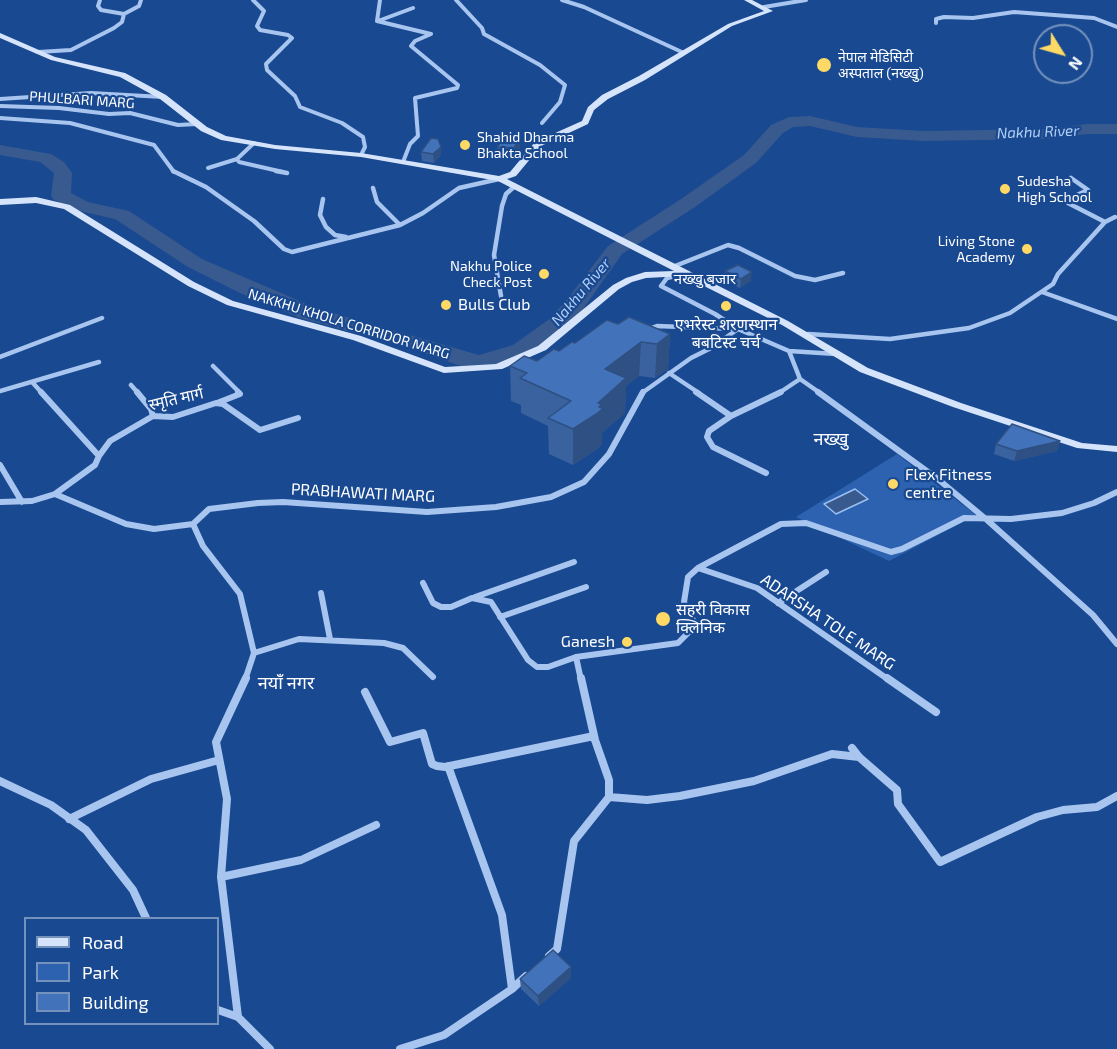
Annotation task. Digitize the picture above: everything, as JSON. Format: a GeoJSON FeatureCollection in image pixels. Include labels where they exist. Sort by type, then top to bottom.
{"type":"FeatureCollection","features":[{"type":"Feature","properties":{"kind":"street"},"geometry":{"type":"LineString","coordinates":[[100,0],[98,6],[101,10],[124,14],[136,9],[141,0]]}},
{"type":"Feature","properties":{"kind":"street"},"geometry":{"type":"LineString","coordinates":[[253,0],[264,11],[257,26],[260,30],[288,35],[292,38],[266,64],[267,70],[295,96],[300,106],[306,111],[342,123],[363,137],[365,147],[360,154]]}},
{"type":"Feature","properties":{"kind":"street"},"geometry":{"type":"LineString","coordinates":[[378,21],[380,0]]}},
{"type":"Feature","properties":{"kind":"street"},"geometry":{"type":"LineString","coordinates":[[456,0],[482,28],[484,34],[540,65],[565,85],[560,102],[542,123]]}},
{"type":"Feature","properties":{"kind":"street"},"geometry":{"type":"LineString","coordinates":[[562,0],[589,9],[609,21],[684,53]]}},
{"type":"Feature","properties":{"kind":"street"},"geometry":{"type":"LineString","coordinates":[[0,118],[70,123],[154,145],[175,173],[206,187],[254,220],[284,249],[299,252],[400,225],[423,213],[459,188],[513,174],[538,144],[585,122],[591,110],[605,97],[642,78],[729,25],[770,11],[747,0]]}},
{"type":"Feature","properties":{"kind":"street"},"geometry":{"type":"LineString","coordinates":[[764,7],[806,0]]}},
{"type":"Feature","properties":{"kind":"street"},"geometry":{"type":"LineString","coordinates":[[378,21],[413,8]]}},
{"type":"Feature","properties":{"kind":"street"},"geometry":{"type":"LineString","coordinates":[[936,23],[936,19],[973,18],[1014,12],[1094,18],[1117,27]]}},
{"type":"Feature","properties":{"kind":"street"},"geometry":{"type":"LineString","coordinates":[[38,52],[71,50],[114,28],[122,22],[124,14]]}},
{"type":"Feature","properties":{"kind":"street"},"geometry":{"type":"LineString","coordinates":[[378,21],[431,34],[415,41],[411,46],[458,85],[457,88],[415,98],[418,136],[410,144],[403,162]]}},
{"type":"Feature","properties":{"kind":"street"},"geometry":{"type":"LineString","coordinates":[[0,35],[53,59],[122,75],[163,97],[197,124],[224,138],[275,147],[360,154],[500,179],[808,334],[864,370],[957,405],[1081,446],[1117,449]]}},
{"type":"Feature","properties":{"kind":"street"},"geometry":{"type":"LineString","coordinates":[[0,99],[91,93],[163,97]]}},
{"type":"Feature","properties":{"kind":"street","name":"PHULBARI MARG"},"geometry":{"type":"LineString","coordinates":[[0,106],[59,108],[109,114],[130,112],[178,125],[197,124]]}},
{"type":"Feature","properties":{"kind":"street"},"geometry":{"type":"LineString","coordinates":[[208,168],[237,159],[254,143]]}},
{"type":"Feature","properties":{"kind":"street"},"geometry":{"type":"LineString","coordinates":[[237,159],[239,162],[287,173]]}},
{"type":"Feature","properties":{"kind":"street"},"geometry":{"type":"LineString","coordinates":[[1071,178],[1088,189],[1068,199],[1068,203],[1105,222]]}},
{"type":"Feature","properties":{"kind":"street"},"geometry":{"type":"LineString","coordinates":[[501,297],[494,255],[502,206],[506,194],[515,186]]}},
{"type":"Feature","properties":{"kind":"street"},"geometry":{"type":"LineString","coordinates":[[373,188],[377,202],[400,225]]}},
{"type":"Feature","properties":{"kind":"street"},"geometry":{"type":"LineString","coordinates":[[323,199],[320,215],[326,227],[336,235],[350,238]]}},
{"type":"Feature","properties":{"kind":"street","name":"NAKKHU KHOLA CORRIDOR MARG"},"geometry":{"type":"LineString","coordinates":[[0,202],[36,200],[67,207],[191,284],[230,303],[357,338],[444,370],[498,367],[542,348],[616,287],[629,280],[645,275],[688,273]]}},
{"type":"Feature","properties":{"kind":"street"},"geometry":{"type":"LineString","coordinates":[[808,334],[890,339],[969,328],[1010,313],[1053,284],[1058,274],[1105,222],[1115,217]]}},
{"type":"Feature","properties":{"kind":"street"},"geometry":{"type":"LineString","coordinates":[[675,266],[728,245],[795,276],[814,280],[843,273]]}},
{"type":"Feature","properties":{"kind":"street"},"geometry":{"type":"LineString","coordinates":[[688,273],[667,278],[661,286],[715,314],[738,329],[789,351],[837,354]]}},
{"type":"Feature","properties":{"kind":"street"},"geometry":{"type":"LineString","coordinates":[[1042,292],[1117,319]]}},
{"type":"Feature","properties":{"kind":"street"},"geometry":{"type":"LineString","coordinates":[[0,357],[102,318]]}},
{"type":"Feature","properties":{"kind":"street"},"geometry":{"type":"LineString","coordinates":[[639,334],[657,326],[738,329]]}},
{"type":"Feature","properties":{"kind":"street","name":"PRABHAWATI MARG"},"geometry":{"type":"LineString","coordinates":[[56,494],[126,524],[154,529],[193,524],[209,509],[258,503],[283,502],[427,512],[496,507],[551,497],[584,482],[596,471],[609,454],[642,393],[738,329]]}},
{"type":"Feature","properties":{"kind":"street"},"geometry":{"type":"LineString","coordinates":[[789,351],[800,380],[939,480],[1093,615],[1117,644]]}},
{"type":"Feature","properties":{"kind":"street"},"geometry":{"type":"LineString","coordinates":[[0,391],[99,362]]}},
{"type":"Feature","properties":{"kind":"street"},"geometry":{"type":"LineString","coordinates":[[213,366],[240,394],[216,403]]}},
{"type":"Feature","properties":{"kind":"street"},"geometry":{"type":"LineString","coordinates":[[669,373],[731,416]]}},
{"type":"Feature","properties":{"kind":"street"},"geometry":{"type":"LineString","coordinates":[[766,473],[713,447],[707,437],[710,431],[731,416],[772,398],[800,380]]}},
{"type":"Feature","properties":{"kind":"street"},"geometry":{"type":"LineString","coordinates":[[32,382],[99,456]]}},
{"type":"Feature","properties":{"kind":"street"},"geometry":{"type":"LineString","coordinates":[[131,385],[151,409],[153,416]]}},
{"type":"Feature","properties":{"kind":"street","name":"स्मृति मार्ग"},"geometry":{"type":"LineString","coordinates":[[56,494],[95,465],[110,441],[153,416],[173,417],[216,403],[222,404],[260,430],[298,418]]}},
{"type":"Feature","properties":{"kind":"street"},"geometry":{"type":"LineString","coordinates":[[0,465],[22,502]]}},
{"type":"Feature","properties":{"kind":"street"},"geometry":{"type":"LineString","coordinates":[[472,598],[490,602],[528,660],[537,666],[548,667],[576,657],[678,643],[692,629],[694,622],[684,602],[688,577],[698,568],[781,524],[806,524],[891,552],[902,549],[963,518],[987,520],[1062,513],[1094,503],[1117,492]]}},
{"type":"Feature","properties":{"kind":"street"},"geometry":{"type":"LineString","coordinates":[[0,502],[32,501],[56,494]]}},
{"type":"Feature","properties":{"kind":"street"},"geometry":{"type":"LineString","coordinates":[[193,524],[203,546],[240,594],[254,653],[251,667],[216,742],[227,799],[221,877],[238,1017]]}},
{"type":"Feature","properties":{"kind":"street"},"geometry":{"type":"LineString","coordinates":[[423,583],[433,603],[441,607],[451,607],[574,562]]}},
{"type":"Feature","properties":{"kind":"street","name":"ADARSHA TOLE MARG"},"geometry":{"type":"LineString","coordinates":[[698,568],[757,588],[936,712]]}},
{"type":"Feature","properties":{"kind":"street"},"geometry":{"type":"LineString","coordinates":[[778,603],[826,572]]}},
{"type":"Feature","properties":{"kind":"street"},"geometry":{"type":"LineString","coordinates":[[500,617],[586,587]]}},
{"type":"Feature","properties":{"kind":"street"},"geometry":{"type":"LineString","coordinates":[[321,593],[330,639]]}},
{"type":"Feature","properties":{"kind":"street"},"geometry":{"type":"LineString","coordinates":[[254,653],[299,639],[384,643],[403,648],[433,677]]}},
{"type":"Feature","properties":{"kind":"street"},"geometry":{"type":"LineString","coordinates":[[400,1049],[444,1035],[512,989],[557,949],[574,841],[609,797],[609,780],[594,736],[576,657]]}},
{"type":"Feature","properties":{"kind":"street"},"geometry":{"type":"LineString","coordinates":[[365,692],[390,742],[423,733],[432,764],[448,766],[594,736]]}},
{"type":"Feature","properties":{"kind":"street"},"geometry":{"type":"LineString","coordinates":[[852,748],[859,757],[897,790],[898,804],[940,862],[1037,817],[1063,810],[1097,807],[1117,796]]}},
{"type":"Feature","properties":{"kind":"street"},"geometry":{"type":"LineString","coordinates":[[609,797],[647,800],[680,796],[754,781],[832,754],[859,757]]}},
{"type":"Feature","properties":{"kind":"street"},"geometry":{"type":"LineString","coordinates":[[69,819],[151,779],[219,760]]}},
{"type":"Feature","properties":{"kind":"street"},"geometry":{"type":"LineString","coordinates":[[448,766],[502,915],[512,989]]}},
{"type":"Feature","properties":{"kind":"street"},"geometry":{"type":"LineString","coordinates":[[0,780],[51,805],[86,830],[133,890],[146,917]]}},
{"type":"Feature","properties":{"kind":"street"},"geometry":{"type":"LineString","coordinates":[[221,877],[301,860],[376,825]]}},
{"type":"Feature","properties":{"kind":"street"},"geometry":{"type":"LineString","coordinates":[[219,1010],[238,1017],[270,1049]]}},
{"type":"Feature","properties":{"kind":"green space","name":"Flex Fitness centre"},"geometry":{"type":"Polygon","coordinates":[[[897,454],[976,515],[889,561],[796,517],[897,454]]]}},
{"type":"Feature","properties":{"kind":"shaded area"},"geometry":{"type":"Polygon","coordinates":[[[855,489],[868,499],[836,514],[824,504],[855,489]]]}},
{"type":"Feature","properties":{"kind":"building"},"geometry":{"type":"Polygon","coordinates":[[[507,135],[520,136],[514,148],[497,147],[507,135]]]}},
{"type":"Feature","properties":{"kind":"building"},"geometry":{"type":"Polygon","coordinates":[[[431,138],[438,139],[441,147],[433,154],[421,152],[431,138]]]}},
{"type":"Feature","properties":{"kind":"building"},"geometry":{"type":"Polygon","coordinates":[[[738,265],[752,272],[741,279],[725,271],[738,265]]]}},
{"type":"Feature","properties":{"kind":"building"},"geometry":{"type":"Polygon","coordinates":[[[629,317],[670,334],[657,344],[641,342],[605,369],[626,378],[598,403],[602,404],[599,407],[603,408],[598,413],[573,429],[548,418],[571,401],[520,378],[527,373],[510,366],[524,356],[537,361],[554,349],[559,351],[572,342],[575,343],[607,320],[618,324],[629,317]]]}},
{"type":"Feature","properties":{"kind":"building"},"geometry":{"type":"Polygon","coordinates":[[[1012,424],[1060,441],[1017,451],[996,444],[1012,424]]]}},
{"type":"Feature","properties":{"kind":"building"},"geometry":{"type":"Polygon","coordinates":[[[553,950],[571,967],[538,996],[520,979],[553,950]]]}},
{"type":"Feature","properties":{"kind":"waterway","name":"Nakhu River"},"geometry":{"type":"LineString","coordinates":[[0,150],[45,158],[58,166],[63,173],[61,196],[82,206],[122,215],[195,263],[248,288],[308,313],[414,342],[469,361],[480,362],[521,350],[556,325],[573,307],[615,250],[688,203],[750,159],[777,129],[789,122],[810,121],[857,132],[924,136],[1045,134],[1088,129],[1117,129]]}},
{"type":"Feature","properties":{"kind":"place","name":"नेपाल मेडिसिटी अस्पताल (नख्खु)"},"geometry":{"type":"Point","coordinates":[824,65]}},
{"type":"Feature","properties":{"kind":"place","name":"Shahid Dharma Bhakta School"},"geometry":{"type":"Point","coordinates":[465,145]}},
{"type":"Feature","properties":{"kind":"place","name":"Sudesha High School"},"geometry":{"type":"Point","coordinates":[1005,189]}},
{"type":"Feature","properties":{"kind":"place","name":"Living Stone Academy"},"geometry":{"type":"Point","coordinates":[1027,249]}},
{"type":"Feature","properties":{"kind":"place","name":"Nakhu Police Check Post"},"geometry":{"type":"Point","coordinates":[544,274]}},
{"type":"Feature","properties":{"kind":"place","name":"Bulls Club"},"geometry":{"type":"Point","coordinates":[446,305]}},
{"type":"Feature","properties":{"kind":"place","name":"एभरेस्ट शरणस्थान बबटिस्ट चर्च"},"geometry":{"type":"Point","coordinates":[726,306]}},
{"type":"Feature","properties":{"kind":"place","name":"Flex Fitness centre"},"geometry":{"type":"Point","coordinates":[893,484]}},
{"type":"Feature","properties":{"kind":"place","name":"सहरी विकास क्लिनिक"},"geometry":{"type":"Point","coordinates":[663,619]}},
{"type":"Feature","properties":{"kind":"place","name":"Ganesh"},"geometry":{"type":"Point","coordinates":[627,642]}},
{"type":"Feature","properties":{"kind":"district","name":"नख्खु बजार"},"geometry":{"type":"Point","coordinates":[705,279]}},
{"type":"Feature","properties":{"kind":"district","name":"नख्खु"},"geometry":{"type":"Point","coordinates":[831,439]}},
{"type":"Feature","properties":{"kind":"district","name":"नयाँ नगर"},"geometry":{"type":"Point","coordinates":[286,683]}}]}
